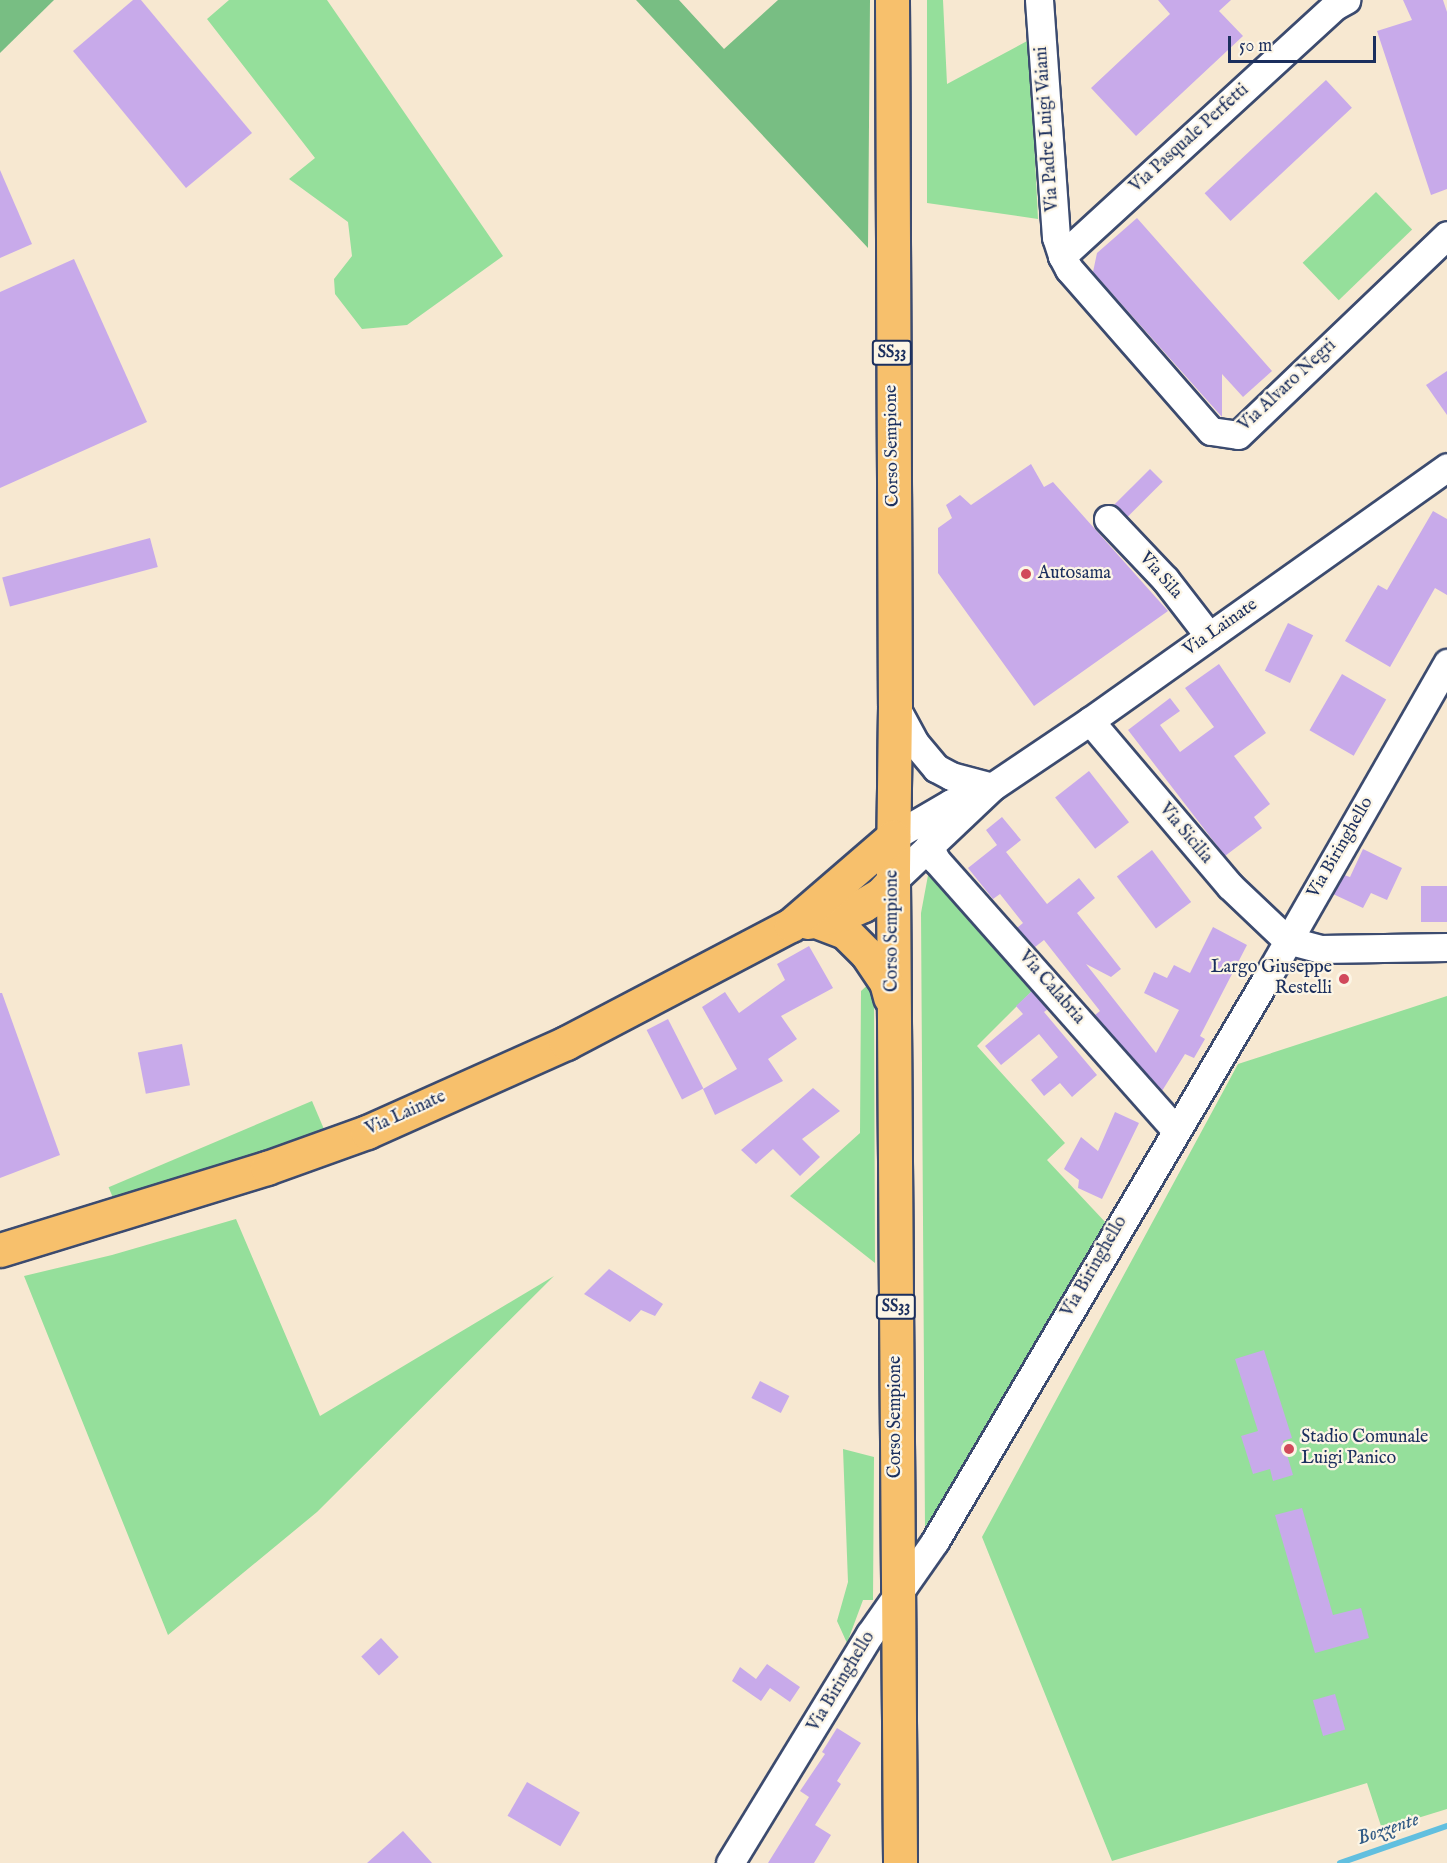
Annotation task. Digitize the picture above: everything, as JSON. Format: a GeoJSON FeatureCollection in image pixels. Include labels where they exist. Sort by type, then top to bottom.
{"type":"FeatureCollection","features":[{"type":"Feature","properties":{"kind":"main road","name":"Corso Sempione"},"geometry":{"type":"LineString","coordinates":[[892,0],[896,706],[893,881],[900,1863]]}},
{"type":"Feature","properties":{"kind":"main road","name":"Via Lainate"},"geometry":{"type":"LineString","coordinates":[[804,923],[893,837]]}},
{"type":"Feature","properties":{"kind":"main road","name":"Via Lainate"},"geometry":{"type":"LineString","coordinates":[[0,1250],[267,1168],[367,1132],[566,1043],[804,923],[862,905],[881,894],[893,881]]}},
{"type":"Feature","properties":{"kind":"main road"},"geometry":{"type":"LineString","coordinates":[[804,923],[845,932],[867,954],[886,982],[894,1015]]}},
{"type":"Feature","properties":{"kind":"street","name":"Via Padre Luigi Vaiani"},"geometry":{"type":"LineString","coordinates":[[1038,0],[1056,237],[1062,256]]}},
{"type":"Feature","properties":{"kind":"street","name":"Via Pasquale Perfetti"},"geometry":{"type":"LineString","coordinates":[[1062,256],[1340,3]]}},
{"type":"Feature","properties":{"kind":"street","name":"Via Alvaro Negri"},"geometry":{"type":"LineString","coordinates":[[1062,256],[1069,268],[1211,431],[1238,435],[1447,235]]}},
{"type":"Feature","properties":{"kind":"street","name":"Via Lainate"},"geometry":{"type":"LineString","coordinates":[[893,881],[992,787],[1090,721],[1447,467]]}},
{"type":"Feature","properties":{"kind":"street","name":"Via Sila"},"geometry":{"type":"LineString","coordinates":[[1108,519],[1165,579],[1209,636]]}},
{"type":"Feature","properties":{"kind":"street","name":"Via Biringhello"},"geometry":{"type":"LineString","coordinates":[[730,1863],[870,1634],[935,1541],[1447,663]]}},
{"type":"Feature","properties":{"kind":"street"},"geometry":{"type":"LineString","coordinates":[[896,706],[915,743],[936,768],[951,776],[992,787]]}},
{"type":"Feature","properties":{"kind":"street","name":"Via Sicilia"},"geometry":{"type":"LineString","coordinates":[[1090,721],[1230,886],[1287,940]]}},
{"type":"Feature","properties":{"kind":"street","name":"Via Lainate"},"geometry":{"type":"LineString","coordinates":[[893,837],[951,803],[992,787]]}},
{"type":"Feature","properties":{"kind":"street","name":"Via Calabria"},"geometry":{"type":"LineString","coordinates":[[929,845],[936,860],[1176,1130]]}},
{"type":"Feature","properties":{"kind":"street"},"geometry":{"type":"LineString","coordinates":[[1287,940],[1320,949],[1447,947]]}},
{"type":"Feature","properties":{"kind":"green space"},"geometry":{"type":"Polygon","coordinates":[[[0,0],[54,0],[0,53],[0,0]]]}},
{"type":"Feature","properties":{"kind":"green space"},"geometry":{"type":"Polygon","coordinates":[[[229,0],[327,0],[503,256],[407,325],[362,329],[335,294],[334,279],[352,256],[348,222],[289,179],[315,158],[207,19],[229,0]]]}},
{"type":"Feature","properties":{"kind":"green space"},"geometry":{"type":"Polygon","coordinates":[[[636,0],[679,0],[724,49],[778,0],[870,0],[868,248],[636,0]]]}},
{"type":"Feature","properties":{"kind":"green space"},"geometry":{"type":"Polygon","coordinates":[[[927,0],[943,0],[947,84],[1029,40],[1038,219],[927,203],[927,0]]]}},
{"type":"Feature","properties":{"kind":"green space"},"geometry":{"type":"Polygon","coordinates":[[[1376,192],[1412,229],[1339,300],[1303,263],[1376,192]]]}},
{"type":"Feature","properties":{"kind":"green space"},"geometry":{"type":"Polygon","coordinates":[[[929,870],[1032,991],[977,1046],[1065,1143],[1047,1160],[1107,1224],[925,1529],[921,913],[929,870]]]}},
{"type":"Feature","properties":{"kind":"green space"},"geometry":{"type":"Polygon","coordinates":[[[870,983],[874,996],[875,1263],[790,1196],[860,1133],[861,991],[870,983]]]}},
{"type":"Feature","properties":{"kind":"green space","name":"Stadio Comunale Luigi Panico"},"geometry":{"type":"Polygon","coordinates":[[[1447,996],[1447,1809],[1382,1829],[1367,1783],[1112,1861],[982,1537],[1238,1064],[1447,996]]]}},
{"type":"Feature","properties":{"kind":"green space"},"geometry":{"type":"Polygon","coordinates":[[[312,1101],[325,1132],[122,1219],[109,1187],[312,1101]]]}},
{"type":"Feature","properties":{"kind":"green space"},"geometry":{"type":"Polygon","coordinates":[[[236,1219],[320,1416],[554,1276],[317,1512],[168,1635],[24,1276],[112,1255],[236,1219]]]}},
{"type":"Feature","properties":{"kind":"green space"},"geometry":{"type":"Polygon","coordinates":[[[843,1449],[874,1457],[873,1600],[863,1600],[847,1643],[837,1621],[848,1582],[843,1449]]]}},
{"type":"Feature","properties":{"kind":"building"},"geometry":{"type":"Polygon","coordinates":[[[133,0],[141,0],[252,133],[186,188],[73,51],[133,0]]]}},
{"type":"Feature","properties":{"kind":"building"},"geometry":{"type":"Polygon","coordinates":[[[1158,0],[1231,0],[1219,11],[1243,36],[1136,136],[1091,88],[1170,14],[1158,0]]]}},
{"type":"Feature","properties":{"kind":"building"},"geometry":{"type":"Polygon","coordinates":[[[1403,0],[1443,0],[1447,12],[1447,189],[1431,195],[1377,31],[1412,20],[1403,0]]]}},
{"type":"Feature","properties":{"kind":"building"},"geometry":{"type":"Polygon","coordinates":[[[1326,80],[1352,108],[1231,221],[1205,193],[1326,80]]]}},
{"type":"Feature","properties":{"kind":"building"},"geometry":{"type":"Polygon","coordinates":[[[0,170],[32,244],[0,258],[0,170]]]}},
{"type":"Feature","properties":{"kind":"building"},"geometry":{"type":"Polygon","coordinates":[[[1137,218],[1272,371],[1243,397],[1222,374],[1222,417],[1093,272],[1097,253],[1137,218]]]}},
{"type":"Feature","properties":{"kind":"building"},"geometry":{"type":"Polygon","coordinates":[[[74,259],[147,422],[0,488],[0,292],[74,259]]]}},
{"type":"Feature","properties":{"kind":"building"},"geometry":{"type":"Polygon","coordinates":[[[1447,371],[1447,415],[1426,385],[1447,371]]]}},
{"type":"Feature","properties":{"kind":"building"},"geometry":{"type":"Polygon","coordinates":[[[1031,464],[1044,487],[1053,482],[1168,611],[1034,706],[938,573],[938,528],[952,518],[946,505],[960,495],[971,505],[1031,464]]]}},
{"type":"Feature","properties":{"kind":"building"},"geometry":{"type":"Polygon","coordinates":[[[1150,469],[1163,482],[1127,518],[1114,505],[1150,469]]]}},
{"type":"Feature","properties":{"kind":"building"},"geometry":{"type":"Polygon","coordinates":[[[1433,511],[1447,519],[1447,595],[1435,588],[1390,667],[1345,641],[1378,585],[1387,590],[1433,511]]]}},
{"type":"Feature","properties":{"kind":"building"},"geometry":{"type":"Polygon","coordinates":[[[150,538],[158,567],[10,607],[2,578],[150,538]]]}},
{"type":"Feature","properties":{"kind":"building"},"geometry":{"type":"Polygon","coordinates":[[[1288,623],[1313,635],[1290,683],[1265,671],[1288,623]]]}},
{"type":"Feature","properties":{"kind":"building"},"geometry":{"type":"Polygon","coordinates":[[[1219,664],[1266,733],[1234,756],[1270,804],[1254,817],[1262,828],[1225,856],[1128,730],[1170,698],[1180,711],[1160,725],[1180,752],[1214,727],[1185,688],[1219,664]]]}},
{"type":"Feature","properties":{"kind":"building"},"geometry":{"type":"Polygon","coordinates":[[[1342,674],[1386,700],[1354,756],[1310,730],[1342,674]]]}},
{"type":"Feature","properties":{"kind":"building"},"geometry":{"type":"Polygon","coordinates":[[[1089,771],[1129,822],[1095,849],[1055,797],[1089,771]]]}},
{"type":"Feature","properties":{"kind":"building"},"geometry":{"type":"Polygon","coordinates":[[[1002,817],[1021,840],[1006,852],[1047,904],[1079,878],[1095,898],[1077,913],[1121,969],[1111,977],[1086,964],[1156,1053],[1179,1010],[1144,993],[1154,972],[1167,978],[1174,965],[1190,973],[1213,927],[1247,945],[1200,1036],[1205,1039],[1194,1058],[1185,1054],[1162,1091],[1095,1015],[1100,1011],[1044,940],[1035,947],[1017,928],[1023,923],[1000,894],[993,899],[968,868],[997,845],[986,830],[1002,817]]]}},
{"type":"Feature","properties":{"kind":"building"},"geometry":{"type":"Polygon","coordinates":[[[1363,849],[1402,868],[1387,900],[1371,893],[1363,908],[1333,894],[1344,875],[1350,877],[1363,849]]]}},
{"type":"Feature","properties":{"kind":"building"},"geometry":{"type":"Polygon","coordinates":[[[1152,850],[1191,902],[1156,928],[1117,876],[1152,850]]]}},
{"type":"Feature","properties":{"kind":"building"},"geometry":{"type":"Polygon","coordinates":[[[1421,886],[1447,886],[1447,922],[1421,922],[1421,886]]]}},
{"type":"Feature","properties":{"kind":"building"},"geometry":{"type":"Polygon","coordinates":[[[809,946],[833,988],[781,1016],[797,1039],[768,1059],[783,1081],[715,1115],[703,1089],[737,1069],[702,1007],[725,992],[739,1013],[785,980],[777,964],[809,946]]]}},
{"type":"Feature","properties":{"kind":"building"},"geometry":{"type":"Polygon","coordinates":[[[1032,991],[1048,1009],[1044,1012],[1097,1075],[1072,1097],[1060,1083],[1044,1096],[1031,1080],[1058,1057],[1039,1034],[1001,1065],[985,1046],[1023,1014],[1016,1006],[1032,991]]]}},
{"type":"Feature","properties":{"kind":"building"},"geometry":{"type":"Polygon","coordinates":[[[0,993],[2,993],[60,1155],[0,1178],[0,993]]]}},
{"type":"Feature","properties":{"kind":"building"},"geometry":{"type":"Polygon","coordinates":[[[668,1019],[703,1088],[682,1099],[647,1030],[668,1019]]]}},
{"type":"Feature","properties":{"kind":"building"},"geometry":{"type":"Polygon","coordinates":[[[182,1044],[190,1085],[146,1094],[138,1053],[182,1044]]]}},
{"type":"Feature","properties":{"kind":"building"},"geometry":{"type":"Polygon","coordinates":[[[813,1088],[840,1111],[802,1139],[820,1157],[800,1176],[773,1149],[756,1164],[741,1150],[813,1088]]]}},
{"type":"Feature","properties":{"kind":"building"},"geometry":{"type":"Polygon","coordinates":[[[1115,1112],[1139,1123],[1102,1199],[1078,1188],[1079,1180],[1064,1169],[1081,1137],[1098,1151],[1115,1112]]]}},
{"type":"Feature","properties":{"kind":"building"},"geometry":{"type":"Polygon","coordinates":[[[609,1269],[663,1304],[655,1316],[641,1310],[630,1322],[584,1294],[609,1269]]]}},
{"type":"Feature","properties":{"kind":"building"},"geometry":{"type":"Polygon","coordinates":[[[1264,1350],[1292,1438],[1283,1441],[1293,1475],[1273,1481],[1270,1469],[1253,1474],[1241,1436],[1258,1431],[1235,1359],[1264,1350]]]}},
{"type":"Feature","properties":{"kind":"building"},"geometry":{"type":"Polygon","coordinates":[[[760,1381],[789,1396],[781,1413],[751,1398],[760,1381]]]}},
{"type":"Feature","properties":{"kind":"building"},"geometry":{"type":"Polygon","coordinates":[[[1302,1508],[1333,1615],[1361,1608],[1369,1638],[1315,1653],[1275,1515],[1302,1508]]]}},
{"type":"Feature","properties":{"kind":"building"},"geometry":{"type":"Polygon","coordinates":[[[381,1638],[399,1657],[379,1675],[361,1656],[381,1638]]]}},
{"type":"Feature","properties":{"kind":"building"},"geometry":{"type":"Polygon","coordinates":[[[767,1664],[800,1687],[790,1702],[770,1688],[761,1701],[732,1681],[740,1667],[756,1679],[767,1664]]]}},
{"type":"Feature","properties":{"kind":"building"},"geometry":{"type":"Polygon","coordinates":[[[1335,1694],[1345,1730],[1323,1736],[1313,1700],[1335,1694]]]}},
{"type":"Feature","properties":{"kind":"building"},"geometry":{"type":"Polygon","coordinates":[[[837,1728],[861,1743],[837,1781],[841,1784],[815,1825],[831,1835],[814,1863],[768,1863],[809,1797],[800,1791],[825,1754],[822,1752],[837,1728]]]}},
{"type":"Feature","properties":{"kind":"building"},"geometry":{"type":"Polygon","coordinates":[[[527,1782],[580,1812],[560,1846],[508,1816],[527,1782]]]}},
{"type":"Feature","properties":{"kind":"building"},"geometry":{"type":"Polygon","coordinates":[[[403,1831],[432,1863],[367,1863],[403,1831]]]}},
{"type":"Feature","properties":{"kind":"waterway","name":"Bozzente"},"geometry":{"type":"LineString","coordinates":[[1340,1863],[1447,1826]]}},
{"type":"Feature","properties":{"kind":"place","name":"Autosama"},"geometry":{"type":"Point","coordinates":[1026,574]}},
{"type":"Feature","properties":{"kind":"place","name":"Largo Giuseppe Restelli"},"geometry":{"type":"Point","coordinates":[1344,979]}},
{"type":"Feature","properties":{"kind":"place","name":"Stadio Comunale Luigi Panico"},"geometry":{"type":"Point","coordinates":[1289,1449]}}]}
